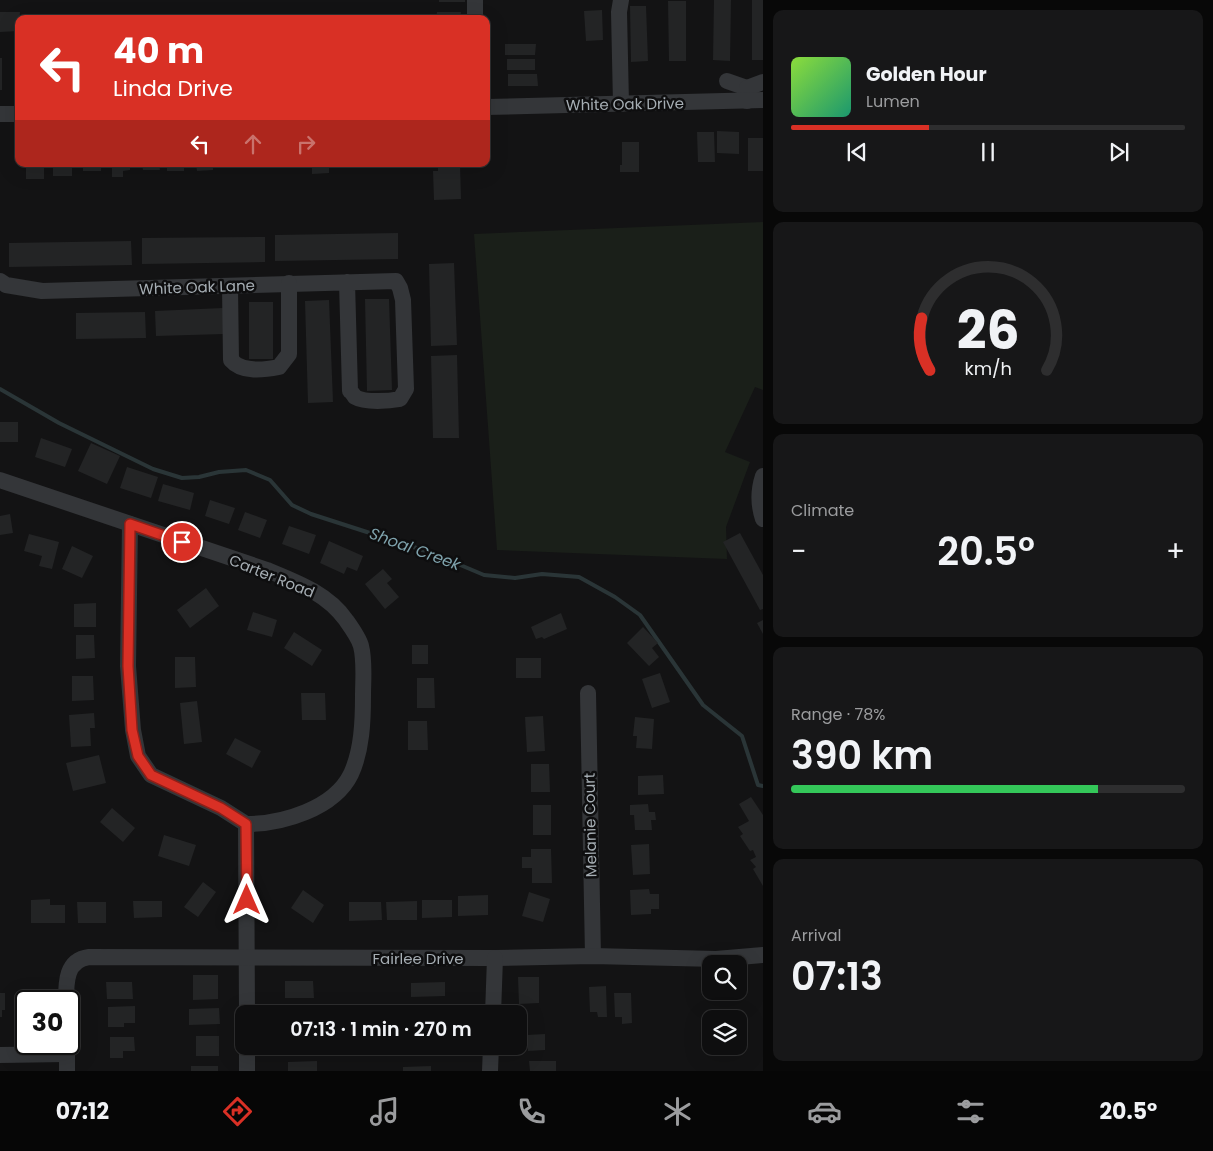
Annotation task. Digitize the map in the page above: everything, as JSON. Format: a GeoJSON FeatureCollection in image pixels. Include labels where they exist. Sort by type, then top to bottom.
{"type":"FeatureCollection","features":[{"type":"Feature","properties":{"kind":"street"},"geometry":{"type":"LineString","coordinates":[[475,0],[475,15]]}},
{"type":"Feature","properties":{"kind":"street"},"geometry":{"type":"LineString","coordinates":[[621,0],[619,12],[621,104]]}},
{"type":"Feature","properties":{"kind":"street"},"geometry":{"type":"LineString","coordinates":[[727,81],[753,96]]}},
{"type":"Feature","properties":{"kind":"street","name":"White Oak Drive"},"geometry":{"type":"LineString","coordinates":[[490,107],[621,104],[753,96],[763,82]]}},
{"type":"Feature","properties":{"kind":"street"},"geometry":{"type":"LineString","coordinates":[[0,114],[15,114]]}},
{"type":"Feature","properties":{"kind":"street","name":"White Oak Lane"},"geometry":{"type":"LineString","coordinates":[[0,281],[6,285],[42,291],[289,283],[396,281],[403,300],[406,389],[400,399],[390,401],[365,400],[355,397],[350,391],[347,282]]}},
{"type":"Feature","properties":{"kind":"street"},"geometry":{"type":"LineString","coordinates":[[230,286],[231,360],[235,365],[252,370],[264,370],[279,367],[289,354],[289,283]]}},
{"type":"Feature","properties":{"kind":"street"},"geometry":{"type":"LineString","coordinates":[[763,476],[758,490],[760,511],[763,519]]}},
{"type":"Feature","properties":{"kind":"street","name":"Carter Road"},"geometry":{"type":"LineString","coordinates":[[0,480],[267,570],[310,588],[332,604],[346,619],[361,645],[363,668],[363,724],[358,752],[351,774],[339,792],[316,808],[286,819],[265,824],[246,824]]}},
{"type":"Feature","properties":{"kind":"street"},"geometry":{"type":"LineString","coordinates":[[130,524],[128,666],[132,730],[138,756],[151,775],[221,808],[246,824],[248,1005]]}},
{"type":"Feature","properties":{"kind":"street","name":"Melanie Court"},"geometry":{"type":"LineString","coordinates":[[588,693],[593,956]]}},
{"type":"Feature","properties":{"kind":"street","name":"Fairlee Drive"},"geometry":{"type":"LineString","coordinates":[[66,990],[74,962],[80,958],[90,957],[496,958],[593,956],[716,959],[763,955]]}},
{"type":"Feature","properties":{"kind":"street"},"geometry":{"type":"LineString","coordinates":[[493,1005],[496,958]]}},
{"type":"Feature","properties":{"kind":"street"},"geometry":{"type":"LineString","coordinates":[[0,1055],[15,1054]]}},
{"type":"Feature","properties":{"kind":"street"},"geometry":{"type":"LineString","coordinates":[[67,1055],[67,1071]]}},
{"type":"Feature","properties":{"kind":"street"},"geometry":{"type":"LineString","coordinates":[[247,1055],[247,1071]]}},
{"type":"Feature","properties":{"kind":"street"},"geometry":{"type":"LineString","coordinates":[[490,1071],[491,1055]]}},
{"type":"Feature","properties":{"kind":"shaded area"},"geometry":{"type":"Polygon","coordinates":[[[763,222],[763,390],[755,387],[725,452],[750,462],[726,527],[727,559],[497,550],[474,234],[763,222]]]}},
{"type":"Feature","properties":{"kind":"building"},"geometry":{"type":"Polygon","coordinates":[[[439,0],[465,0],[465,2],[439,2],[439,0]]]}},
{"type":"Feature","properties":{"kind":"building"},"geometry":{"type":"Polygon","coordinates":[[[714,0],[731,0],[730,61],[713,60],[714,0]]]}},
{"type":"Feature","properties":{"kind":"building"},"geometry":{"type":"Polygon","coordinates":[[[752,0],[763,0],[763,60],[752,60],[752,0]]]}},
{"type":"Feature","properties":{"kind":"building"},"geometry":{"type":"Polygon","coordinates":[[[668,1],[686,1],[686,61],[669,61],[668,1]]]}},
{"type":"Feature","properties":{"kind":"building"},"geometry":{"type":"Polygon","coordinates":[[[630,6],[646,6],[648,61],[631,62],[630,6]]]}},
{"type":"Feature","properties":{"kind":"building"},"geometry":{"type":"Polygon","coordinates":[[[602,10],[603,40],[586,41],[584,11],[602,10]]]}},
{"type":"Feature","properties":{"kind":"building"},"geometry":{"type":"Polygon","coordinates":[[[0,12],[20,12],[20,15],[15,15],[15,31],[0,32],[0,12]]]}},
{"type":"Feature","properties":{"kind":"building"},"geometry":{"type":"Polygon","coordinates":[[[437,12],[461,12],[461,15],[437,15],[437,12]]]}},
{"type":"Feature","properties":{"kind":"building"},"geometry":{"type":"Polygon","coordinates":[[[505,44],[536,44],[535,55],[505,55],[505,44]]]}},
{"type":"Feature","properties":{"kind":"building"},"geometry":{"type":"Polygon","coordinates":[[[0,58],[2,58],[2,90],[0,90],[0,58]]]}},
{"type":"Feature","properties":{"kind":"building"},"geometry":{"type":"Polygon","coordinates":[[[507,59],[535,59],[535,70],[507,70],[507,59]]]}},
{"type":"Feature","properties":{"kind":"building"},"geometry":{"type":"Polygon","coordinates":[[[508,74],[537,74],[538,86],[508,86],[508,74]]]}},
{"type":"Feature","properties":{"kind":"building"},"geometry":{"type":"Polygon","coordinates":[[[717,131],[739,132],[739,154],[717,153],[717,131]]]}},
{"type":"Feature","properties":{"kind":"building"},"geometry":{"type":"Polygon","coordinates":[[[697,132],[714,132],[715,162],[698,162],[697,132]]]}},
{"type":"Feature","properties":{"kind":"building"},"geometry":{"type":"Polygon","coordinates":[[[748,138],[763,138],[763,171],[748,171],[748,138]]]}},
{"type":"Feature","properties":{"kind":"building"},"geometry":{"type":"Polygon","coordinates":[[[622,142],[639,142],[639,172],[620,172],[620,165],[622,165],[622,142]]]}},
{"type":"Feature","properties":{"kind":"building"},"geometry":{"type":"Polygon","coordinates":[[[26,167],[44,167],[44,179],[26,179],[26,167]]]}},
{"type":"Feature","properties":{"kind":"building"},"geometry":{"type":"Polygon","coordinates":[[[53,167],[72,167],[72,176],[53,176],[53,167]]]}},
{"type":"Feature","properties":{"kind":"building"},"geometry":{"type":"Polygon","coordinates":[[[83,167],[101,167],[101,171],[83,171],[83,167]]]}},
{"type":"Feature","properties":{"kind":"building"},"geometry":{"type":"Polygon","coordinates":[[[112,167],[130,167],[130,170],[123,171],[123,177],[112,177],[112,167]]]}},
{"type":"Feature","properties":{"kind":"building"},"geometry":{"type":"Polygon","coordinates":[[[142,167],[160,167],[160,170],[143,170],[142,167]]]}},
{"type":"Feature","properties":{"kind":"building"},"geometry":{"type":"Polygon","coordinates":[[[167,167],[184,167],[184,171],[167,171],[167,167]]]}},
{"type":"Feature","properties":{"kind":"building"},"geometry":{"type":"Polygon","coordinates":[[[196,167],[213,167],[213,170],[197,171],[196,167]]]}},
{"type":"Feature","properties":{"kind":"building"},"geometry":{"type":"Polygon","coordinates":[[[226,167],[243,167],[243,168],[226,167]]]}},
{"type":"Feature","properties":{"kind":"building"},"geometry":{"type":"Polygon","coordinates":[[[312,167],[329,167],[329,173],[312,174],[312,167]]]}},
{"type":"Feature","properties":{"kind":"building"},"geometry":{"type":"Polygon","coordinates":[[[438,167],[460,167],[461,199],[434,200],[433,171],[438,171],[438,167]]]}},
{"type":"Feature","properties":{"kind":"building"},"geometry":{"type":"Polygon","coordinates":[[[398,233],[398,259],[275,261],[275,235],[398,233]]]}},
{"type":"Feature","properties":{"kind":"building"},"geometry":{"type":"Polygon","coordinates":[[[265,237],[265,262],[142,264],[142,238],[265,237]]]}},
{"type":"Feature","properties":{"kind":"building"},"geometry":{"type":"Polygon","coordinates":[[[131,241],[132,265],[9,267],[9,243],[131,241]]]}},
{"type":"Feature","properties":{"kind":"building"},"geometry":{"type":"Polygon","coordinates":[[[454,263],[457,345],[431,346],[429,264],[454,263]]]}},
{"type":"Feature","properties":{"kind":"building"},"geometry":{"type":"Polygon","coordinates":[[[365,299],[389,299],[392,390],[367,391],[365,299]]]}},
{"type":"Feature","properties":{"kind":"building"},"geometry":{"type":"Polygon","coordinates":[[[329,300],[333,402],[308,403],[305,301],[329,300]]]}},
{"type":"Feature","properties":{"kind":"building"},"geometry":{"type":"Polygon","coordinates":[[[249,302],[273,302],[273,359],[249,359],[249,302]]]}},
{"type":"Feature","properties":{"kind":"building"},"geometry":{"type":"Polygon","coordinates":[[[223,308],[224,334],[156,336],[155,311],[223,308]]]}},
{"type":"Feature","properties":{"kind":"building"},"geometry":{"type":"Polygon","coordinates":[[[145,312],[146,338],[76,339],[76,313],[145,312]]]}},
{"type":"Feature","properties":{"kind":"building"},"geometry":{"type":"Polygon","coordinates":[[[457,355],[459,438],[433,438],[431,356],[457,355]]]}},
{"type":"Feature","properties":{"kind":"building"},"geometry":{"type":"Polygon","coordinates":[[[0,422],[18,422],[18,442],[0,442],[0,422]]]}},
{"type":"Feature","properties":{"kind":"building"},"geometry":{"type":"Polygon","coordinates":[[[41,438],[72,449],[65,467],[35,457],[41,438]]]}},
{"type":"Feature","properties":{"kind":"building"},"geometry":{"type":"Polygon","coordinates":[[[91,443],[120,456],[107,484],[78,471],[91,443]]]}},
{"type":"Feature","properties":{"kind":"building"},"geometry":{"type":"Polygon","coordinates":[[[127,467],[158,477],[151,498],[120,488],[127,467]]]}},
{"type":"Feature","properties":{"kind":"building"},"geometry":{"type":"Polygon","coordinates":[[[163,484],[194,493],[190,510],[158,501],[163,484]]]}},
{"type":"Feature","properties":{"kind":"building"},"geometry":{"type":"Polygon","coordinates":[[[210,500],[235,508],[229,524],[205,516],[210,500]]]}},
{"type":"Feature","properties":{"kind":"building"},"geometry":{"type":"Polygon","coordinates":[[[245,512],[267,520],[260,538],[238,530],[245,512]]]}},
{"type":"Feature","properties":{"kind":"building"},"geometry":{"type":"Polygon","coordinates":[[[10,514],[13,533],[0,535],[0,516],[10,514]]]}},
{"type":"Feature","properties":{"kind":"building"},"geometry":{"type":"Polygon","coordinates":[[[289,526],[316,535],[309,554],[282,544],[289,526]]]}},
{"type":"Feature","properties":{"kind":"building"},"geometry":{"type":"Polygon","coordinates":[[[740,533],[763,575],[763,609],[760,610],[723,542],[740,533]]]}},
{"type":"Feature","properties":{"kind":"building"},"geometry":{"type":"Polygon","coordinates":[[[29,534],[59,542],[52,569],[39,566],[42,556],[24,551],[29,534]]]}},
{"type":"Feature","properties":{"kind":"building"},"geometry":{"type":"Polygon","coordinates":[[[329,541],[363,556],[357,571],[347,567],[344,574],[320,563],[329,541]]]}},
{"type":"Feature","properties":{"kind":"building"},"geometry":{"type":"Polygon","coordinates":[[[72,546],[93,556],[82,578],[62,569],[72,546]]]}},
{"type":"Feature","properties":{"kind":"building"},"geometry":{"type":"Polygon","coordinates":[[[383,569],[392,579],[387,583],[399,597],[385,609],[365,584],[383,569]]]}},
{"type":"Feature","properties":{"kind":"building"},"geometry":{"type":"Polygon","coordinates":[[[206,588],[219,606],[190,628],[177,610],[206,588]]]}},
{"type":"Feature","properties":{"kind":"building"},"geometry":{"type":"Polygon","coordinates":[[[96,603],[96,627],[74,627],[74,604],[96,603]]]}},
{"type":"Feature","properties":{"kind":"building"},"geometry":{"type":"Polygon","coordinates":[[[253,612],[277,620],[272,637],[247,630],[253,612]]]}},
{"type":"Feature","properties":{"kind":"building"},"geometry":{"type":"Polygon","coordinates":[[[561,613],[567,629],[544,639],[542,637],[536,639],[531,627],[561,613]]]}},
{"type":"Feature","properties":{"kind":"building"},"geometry":{"type":"Polygon","coordinates":[[[763,620],[763,634],[757,623],[763,620]]]}},
{"type":"Feature","properties":{"kind":"building"},"geometry":{"type":"Polygon","coordinates":[[[643,627],[658,643],[652,648],[659,657],[649,666],[627,643],[643,627]]]}},
{"type":"Feature","properties":{"kind":"building"},"geometry":{"type":"Polygon","coordinates":[[[294,632],[322,650],[312,666],[284,648],[294,632]]]}},
{"type":"Feature","properties":{"kind":"building"},"geometry":{"type":"Polygon","coordinates":[[[76,635],[94,635],[95,658],[76,659],[76,635]]]}},
{"type":"Feature","properties":{"kind":"building"},"geometry":{"type":"Polygon","coordinates":[[[412,645],[428,645],[428,664],[412,664],[412,645]]]}},
{"type":"Feature","properties":{"kind":"building"},"geometry":{"type":"Polygon","coordinates":[[[175,657],[195,657],[196,687],[175,688],[175,657]]]}},
{"type":"Feature","properties":{"kind":"building"},"geometry":{"type":"Polygon","coordinates":[[[516,658],[541,658],[541,678],[516,678],[516,658]]]}},
{"type":"Feature","properties":{"kind":"building"},"geometry":{"type":"Polygon","coordinates":[[[660,673],[670,702],[652,708],[642,679],[660,673]]]}},
{"type":"Feature","properties":{"kind":"building"},"geometry":{"type":"Polygon","coordinates":[[[72,676],[93,676],[94,700],[72,701],[72,676]]]}},
{"type":"Feature","properties":{"kind":"building"},"geometry":{"type":"Polygon","coordinates":[[[417,678],[434,678],[435,708],[417,708],[417,678]]]}},
{"type":"Feature","properties":{"kind":"building"},"geometry":{"type":"Polygon","coordinates":[[[301,693],[325,693],[326,720],[302,720],[301,693]]]}},
{"type":"Feature","properties":{"kind":"building"},"geometry":{"type":"Polygon","coordinates":[[[197,701],[202,742],[184,744],[180,703],[197,701]]]}},
{"type":"Feature","properties":{"kind":"building"},"geometry":{"type":"Polygon","coordinates":[[[94,713],[95,728],[90,728],[91,746],[71,747],[69,715],[94,713]]]}},
{"type":"Feature","properties":{"kind":"building"},"geometry":{"type":"Polygon","coordinates":[[[543,716],[545,751],[527,752],[525,717],[543,716]]]}},
{"type":"Feature","properties":{"kind":"building"},"geometry":{"type":"Polygon","coordinates":[[[635,717],[654,719],[652,749],[636,748],[637,736],[633,736],[635,717]]]}},
{"type":"Feature","properties":{"kind":"building"},"geometry":{"type":"Polygon","coordinates":[[[408,721],[427,721],[428,750],[408,750],[408,721]]]}},
{"type":"Feature","properties":{"kind":"building"},"geometry":{"type":"Polygon","coordinates":[[[235,738],[261,751],[252,768],[226,754],[235,738]]]}},
{"type":"Feature","properties":{"kind":"building"},"geometry":{"type":"Polygon","coordinates":[[[99,755],[106,783],[73,791],[66,763],[99,755]]]}},
{"type":"Feature","properties":{"kind":"building"},"geometry":{"type":"Polygon","coordinates":[[[531,764],[549,764],[550,792],[531,792],[531,764]]]}},
{"type":"Feature","properties":{"kind":"building"},"geometry":{"type":"Polygon","coordinates":[[[663,775],[664,794],[638,795],[638,776],[663,775]]]}},
{"type":"Feature","properties":{"kind":"building"},"geometry":{"type":"Polygon","coordinates":[[[751,797],[763,815],[763,886],[753,869],[756,867],[750,860],[756,857],[753,850],[750,851],[740,836],[743,834],[738,827],[749,821],[739,804],[751,797]]]}},
{"type":"Feature","properties":{"kind":"building"},"geometry":{"type":"Polygon","coordinates":[[[648,804],[649,812],[655,812],[656,820],[651,820],[652,830],[635,830],[634,815],[630,815],[630,805],[648,804]]]}},
{"type":"Feature","properties":{"kind":"building"},"geometry":{"type":"Polygon","coordinates":[[[533,805],[551,805],[551,835],[533,835],[533,805]]]}},
{"type":"Feature","properties":{"kind":"building"},"geometry":{"type":"Polygon","coordinates":[[[112,808],[135,828],[123,842],[100,822],[112,808]]]}},
{"type":"Feature","properties":{"kind":"building"},"geometry":{"type":"Polygon","coordinates":[[[164,835],[196,845],[189,866],[158,856],[164,835]]]}},
{"type":"Feature","properties":{"kind":"building"},"geometry":{"type":"Polygon","coordinates":[[[649,844],[650,874],[633,875],[631,845],[649,844]]]}},
{"type":"Feature","properties":{"kind":"building"},"geometry":{"type":"Polygon","coordinates":[[[531,849],[551,849],[552,883],[532,883],[532,868],[522,868],[522,857],[531,857],[531,849]]]}},
{"type":"Feature","properties":{"kind":"building"},"geometry":{"type":"Polygon","coordinates":[[[203,882],[216,892],[198,917],[184,907],[203,882]]]}},
{"type":"Feature","properties":{"kind":"building"},"geometry":{"type":"Polygon","coordinates":[[[649,889],[650,894],[659,894],[659,909],[651,909],[651,914],[631,915],[630,890],[649,889]]]}},
{"type":"Feature","properties":{"kind":"building"},"geometry":{"type":"Polygon","coordinates":[[[303,890],[324,905],[313,923],[291,908],[303,890]]]}},
{"type":"Feature","properties":{"kind":"building"},"geometry":{"type":"Polygon","coordinates":[[[529,892],[550,899],[543,922],[522,916],[529,892]]]}},
{"type":"Feature","properties":{"kind":"building"},"geometry":{"type":"Polygon","coordinates":[[[488,895],[488,915],[458,916],[458,896],[488,895]]]}},
{"type":"Feature","properties":{"kind":"building"},"geometry":{"type":"Polygon","coordinates":[[[50,899],[50,905],[65,905],[65,923],[31,923],[31,900],[50,899]]]}},
{"type":"Feature","properties":{"kind":"building"},"geometry":{"type":"Polygon","coordinates":[[[422,900],[452,900],[452,917],[422,918],[422,900]]]}},
{"type":"Feature","properties":{"kind":"building"},"geometry":{"type":"Polygon","coordinates":[[[133,901],[162,901],[162,917],[134,918],[133,901]]]}},
{"type":"Feature","properties":{"kind":"building"},"geometry":{"type":"Polygon","coordinates":[[[417,901],[417,920],[387,920],[386,902],[417,901]]]}},
{"type":"Feature","properties":{"kind":"building"},"geometry":{"type":"Polygon","coordinates":[[[77,902],[106,902],[106,923],[78,923],[77,902]]]}},
{"type":"Feature","properties":{"kind":"building"},"geometry":{"type":"Polygon","coordinates":[[[349,902],[381,902],[382,920],[349,921],[349,902]]]}},
{"type":"Feature","properties":{"kind":"building"},"geometry":{"type":"Polygon","coordinates":[[[193,975],[218,975],[218,999],[193,1000],[193,975]]]}},
{"type":"Feature","properties":{"kind":"building"},"geometry":{"type":"Polygon","coordinates":[[[518,977],[539,977],[539,1003],[519,1004],[518,977]]]}},
{"type":"Feature","properties":{"kind":"building"},"geometry":{"type":"Polygon","coordinates":[[[285,981],[313,981],[314,998],[285,998],[285,981]]]}},
{"type":"Feature","properties":{"kind":"building"},"geometry":{"type":"Polygon","coordinates":[[[106,982],[132,982],[133,999],[107,999],[106,982]]]}},
{"type":"Feature","properties":{"kind":"building"},"geometry":{"type":"Polygon","coordinates":[[[445,982],[445,996],[411,997],[411,983],[445,982]]]}},
{"type":"Feature","properties":{"kind":"building"},"geometry":{"type":"Polygon","coordinates":[[[606,986],[607,1017],[598,1017],[597,1012],[590,1012],[589,987],[606,986]]]}},
{"type":"Feature","properties":{"kind":"building"},"geometry":{"type":"Polygon","coordinates":[[[0,993],[5,993],[5,1010],[2,1010],[2,1017],[0,1017],[0,993]]]}},
{"type":"Feature","properties":{"kind":"building"},"geometry":{"type":"Polygon","coordinates":[[[614,993],[631,993],[632,1023],[622,1024],[622,1017],[615,1017],[614,993]]]}},
{"type":"Feature","properties":{"kind":"building"},"geometry":{"type":"Polygon","coordinates":[[[14,999],[15,999],[14,1018],[14,999]]]}},
{"type":"Feature","properties":{"kind":"building"},"geometry":{"type":"Polygon","coordinates":[[[135,1006],[135,1023],[124,1023],[124,1027],[108,1027],[108,1007],[135,1006]]]}},
{"type":"Feature","properties":{"kind":"building"},"geometry":{"type":"Polygon","coordinates":[[[219,1008],[220,1024],[189,1025],[189,1009],[219,1008]]]}},
{"type":"Feature","properties":{"kind":"building"},"geometry":{"type":"Polygon","coordinates":[[[545,1034],[545,1050],[528,1051],[527,1035],[545,1034]]]}},
{"type":"Feature","properties":{"kind":"building"},"geometry":{"type":"Polygon","coordinates":[[[196,1036],[219,1036],[219,1056],[196,1056],[196,1036]]]}},
{"type":"Feature","properties":{"kind":"building"},"geometry":{"type":"Polygon","coordinates":[[[110,1037],[134,1037],[135,1051],[123,1051],[123,1058],[110,1058],[110,1037]]]}},
{"type":"Feature","properties":{"kind":"building"},"geometry":{"type":"Polygon","coordinates":[[[317,1061],[317,1071],[288,1071],[288,1062],[317,1061]]]}},
{"type":"Feature","properties":{"kind":"building"},"geometry":{"type":"Polygon","coordinates":[[[529,1061],[556,1061],[556,1071],[530,1071],[529,1061]]]}},
{"type":"Feature","properties":{"kind":"building"},"geometry":{"type":"Polygon","coordinates":[[[191,1066],[218,1066],[218,1071],[191,1071],[191,1066]]]}},
{"type":"Feature","properties":{"kind":"building"},"geometry":{"type":"Polygon","coordinates":[[[431,1066],[431,1071],[403,1071],[403,1067],[431,1066]]]}},
{"type":"Feature","properties":{"kind":"waterway","name":"Shoal Creek"},"geometry":{"type":"LineString","coordinates":[[0,389],[59,423],[153,469],[182,478],[246,470],[270,480],[292,505],[311,514],[432,553],[484,575],[515,578],[542,574],[579,577],[615,597],[640,615],[703,705],[742,736],[758,785],[763,786]]}},
{"type":"Feature","properties":{"kind":"route"},"geometry":{"type":"LineString","coordinates":[[182,542],[130,524],[128,666],[132,730],[138,756],[151,775],[221,808],[246,824],[247,900]]}}]}
